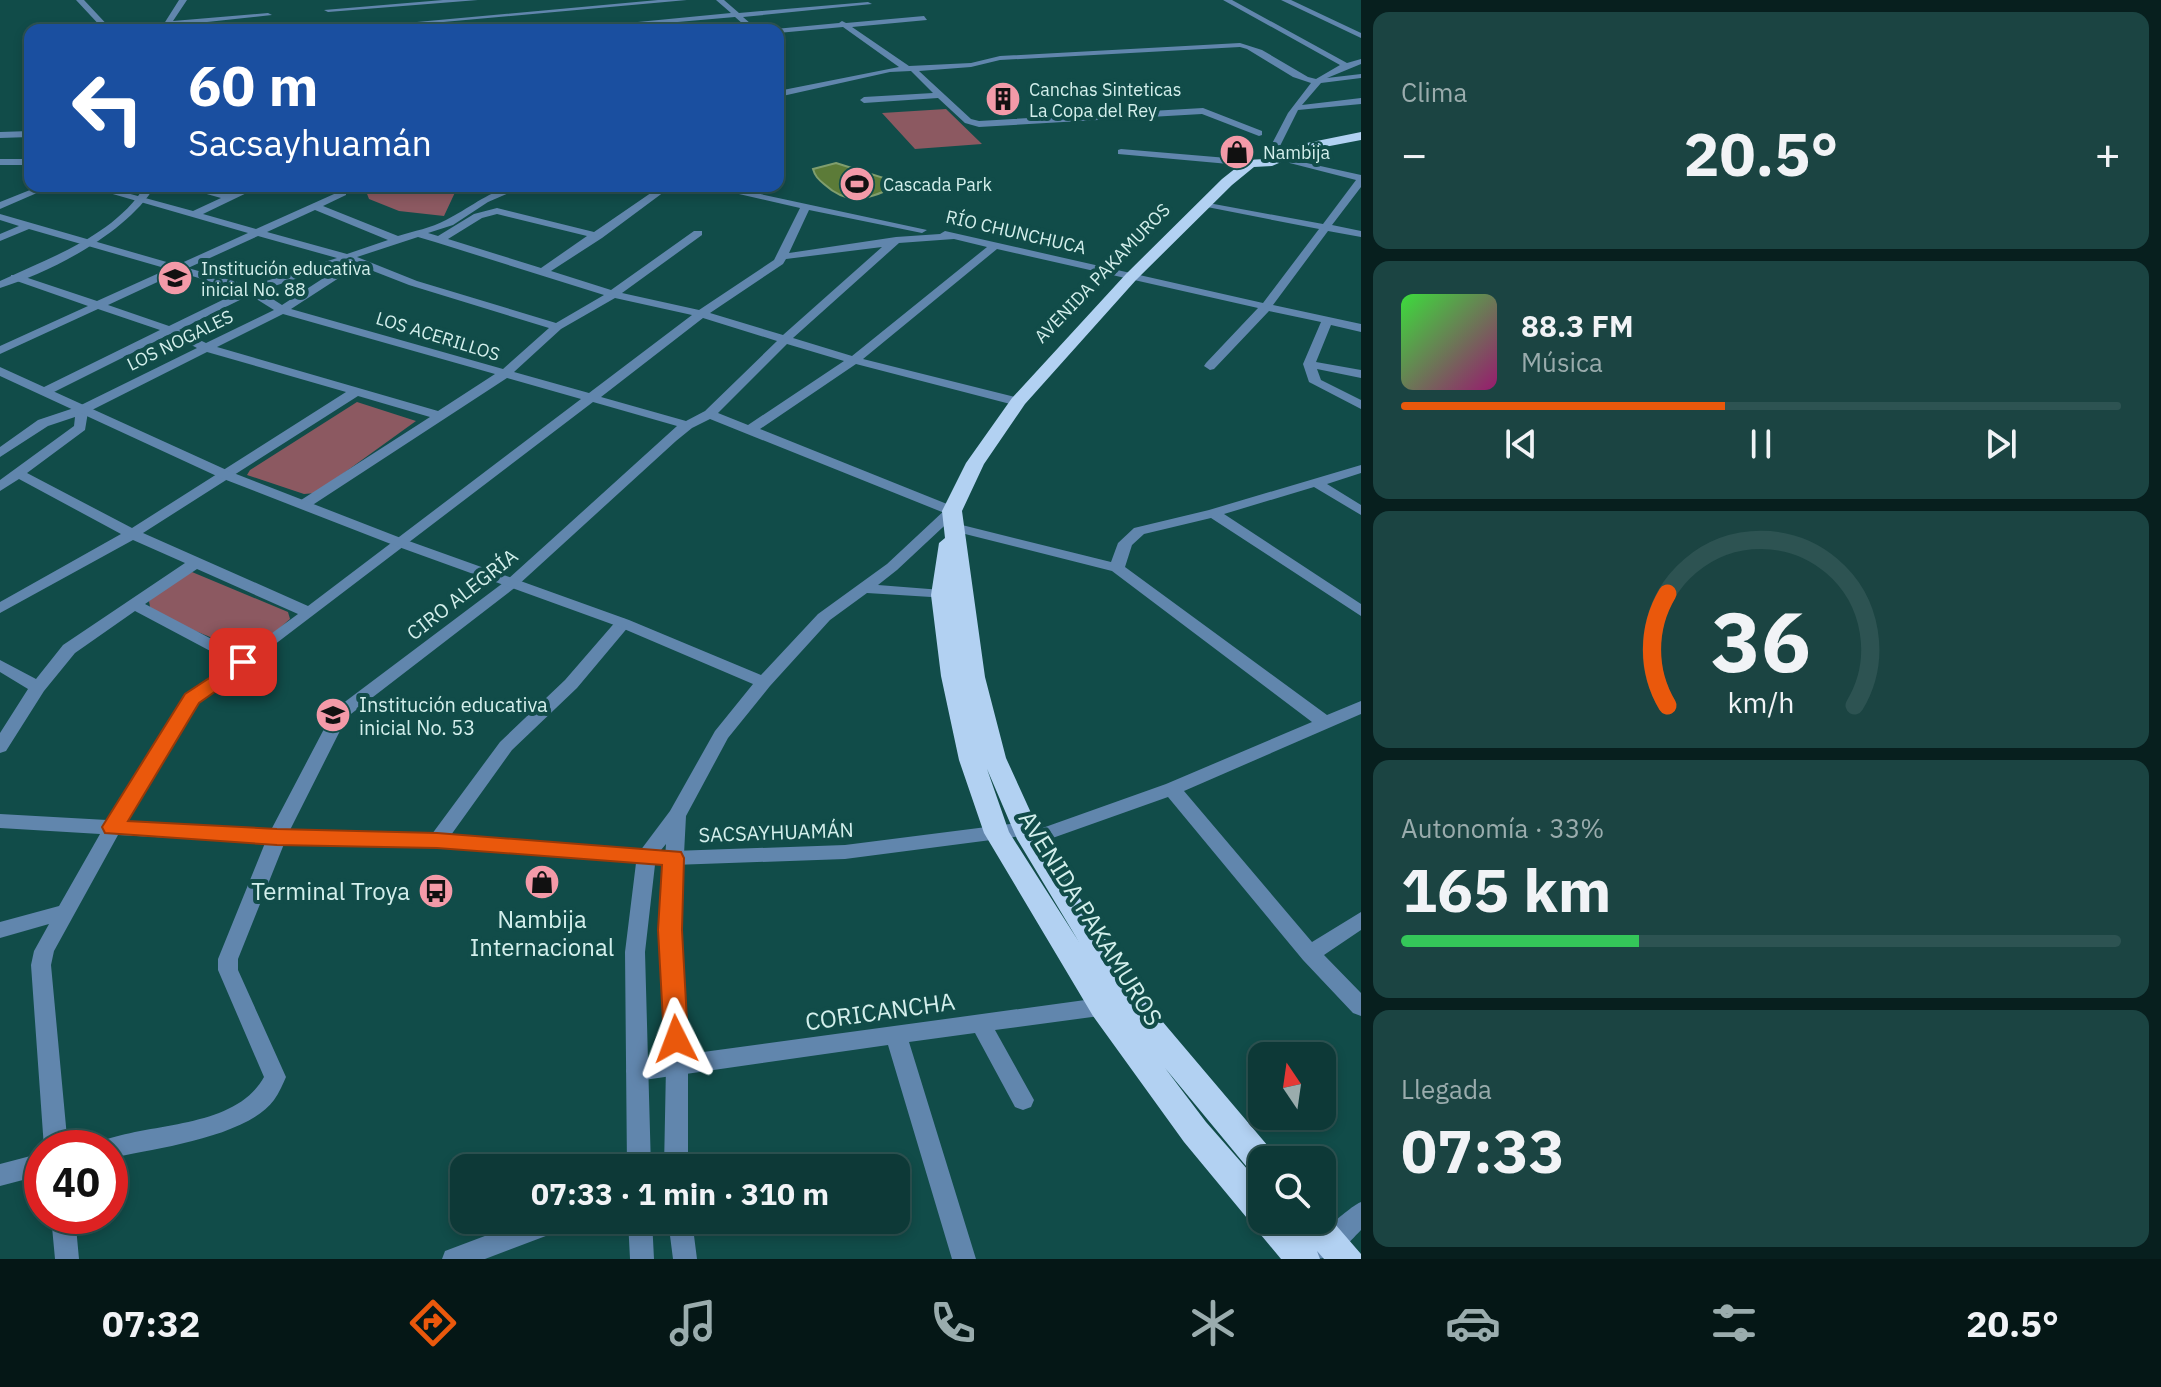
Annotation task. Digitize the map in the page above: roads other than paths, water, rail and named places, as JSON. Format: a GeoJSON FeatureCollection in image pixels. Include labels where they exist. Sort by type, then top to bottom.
{"type":"FeatureCollection","features":[{"type":"Feature","properties":{"kind":"highway"},"geometry":{"type":"LineString","coordinates":[[1265,161],[1306,147],[1361,136]]}},
{"type":"Feature","properties":{"kind":"highway","name":"AVENIDA PAKAMUROS"},"geometry":{"type":"LineString","coordinates":[[1249,1146],[1130,1003],[1028,834],[994,758],[952,596],[946,552],[953,519],[975,463],[1000,432],[1018,402],[1131,277],[1227,182],[1265,161]]}},
{"type":"Feature","properties":{"kind":"highway","name":"AVENIDA PAKAMUROS"},"geometry":{"type":"LineString","coordinates":[[952,596],[952,676],[971,760],[997,833],[1103,1007],[1195,1132],[1248,1194]]}},
{"type":"Feature","properties":{"kind":"highway"},"geometry":{"type":"LineString","coordinates":[[1295,1234],[1320,1248]]}},
{"type":"Feature","properties":{"kind":"street"},"geometry":{"type":"LineString","coordinates":[[80,0],[102,24]]}},
{"type":"Feature","properties":{"kind":"street"},"geometry":{"type":"LineString","coordinates":[[168,24],[183,0]]}},
{"type":"Feature","properties":{"kind":"street"},"geometry":{"type":"LineString","coordinates":[[328,10],[475,0],[489,20]]}},
{"type":"Feature","properties":{"kind":"street"},"geometry":{"type":"LineString","coordinates":[[576,0],[597,24]]}},
{"type":"Feature","properties":{"kind":"street"},"geometry":{"type":"LineString","coordinates":[[438,24],[683,0]]}},
{"type":"Feature","properties":{"kind":"street"},"geometry":{"type":"LineString","coordinates":[[720,0],[748,24]]}},
{"type":"Feature","properties":{"kind":"street"},"geometry":{"type":"LineString","coordinates":[[809,0],[909,68],[968,121],[979,124],[1203,111],[1259,133]]}},
{"type":"Feature","properties":{"kind":"street"},"geometry":{"type":"LineString","coordinates":[[1227,0],[1344,64]]}},
{"type":"Feature","properties":{"kind":"street"},"geometry":{"type":"LineString","coordinates":[[1285,0],[1361,36]]}},
{"type":"Feature","properties":{"kind":"street"},"geometry":{"type":"LineString","coordinates":[[401,3],[411,24]]}},
{"type":"Feature","properties":{"kind":"street"},"geometry":{"type":"LineString","coordinates":[[643,24],[868,4]]}},
{"type":"Feature","properties":{"kind":"street"},"geometry":{"type":"LineString","coordinates":[[192,24],[268,15]]}},
{"type":"Feature","properties":{"kind":"street"},"geometry":{"type":"LineString","coordinates":[[784,30],[924,18]]}},
{"type":"Feature","properties":{"kind":"street"},"geometry":{"type":"LineString","coordinates":[[685,20],[690,24]]}},
{"type":"Feature","properties":{"kind":"street"},"geometry":{"type":"LineString","coordinates":[[784,93],[909,68],[971,65],[1000,58],[1245,46],[1313,81],[1361,76]]}},
{"type":"Feature","properties":{"kind":"street"},"geometry":{"type":"LineString","coordinates":[[1265,161],[1313,81],[1344,64],[1361,61]]}},
{"type":"Feature","properties":{"kind":"street"},"geometry":{"type":"LineString","coordinates":[[864,100],[940,95]]}},
{"type":"Feature","properties":{"kind":"street"},"geometry":{"type":"LineString","coordinates":[[1296,108],[1361,101]]}},
{"type":"Feature","properties":{"kind":"street"},"geometry":{"type":"LineString","coordinates":[[0,135],[24,134]]}},
{"type":"Feature","properties":{"kind":"street"},"geometry":{"type":"LineString","coordinates":[[1121,152],[1265,161],[1361,179],[1266,307],[1210,366]]}},
{"type":"Feature","properties":{"kind":"street"},"geometry":{"type":"LineString","coordinates":[[0,162],[24,162]]}},
{"type":"Feature","properties":{"kind":"street"},"geometry":{"type":"LineString","coordinates":[[0,206],[34,192]]}},
{"type":"Feature","properties":{"kind":"street"},"geometry":{"type":"LineString","coordinates":[[114,192],[347,257],[413,283],[557,327]]}},
{"type":"Feature","properties":{"kind":"street"},"geometry":{"type":"LineString","coordinates":[[0,285],[87,242],[145,200],[148,192]]}},
{"type":"Feature","properties":{"kind":"street"},"geometry":{"type":"LineString","coordinates":[[207,192],[231,198]]}},
{"type":"Feature","properties":{"kind":"street"},"geometry":{"type":"LineString","coordinates":[[195,214],[244,192]]}},
{"type":"Feature","properties":{"kind":"street","name":"LOS NOGALES"},"geometry":{"type":"LineString","coordinates":[[0,487],[80,427],[82,410],[282,310],[341,272],[347,257],[449,223],[484,200],[505,192]]}},
{"type":"Feature","properties":{"kind":"street"},"geometry":{"type":"LineString","coordinates":[[544,271],[658,192]]}},
{"type":"Feature","properties":{"kind":"street","name":"RÍO CHUNCHUCA"},"geometry":{"type":"LineString","coordinates":[[736,192],[955,236],[1361,328]]}},
{"type":"Feature","properties":{"kind":"street"},"geometry":{"type":"LineString","coordinates":[[0,350],[343,193]]}},
{"type":"Feature","properties":{"kind":"street"},"geometry":{"type":"LineString","coordinates":[[1345,203],[1361,206]]}},
{"type":"Feature","properties":{"kind":"street"},"geometry":{"type":"LineString","coordinates":[[1207,204],[1361,234]]}},
{"type":"Feature","properties":{"kind":"street"},"geometry":{"type":"LineString","coordinates":[[315,206],[398,240]]}},
{"type":"Feature","properties":{"kind":"street"},"geometry":{"type":"LineString","coordinates":[[55,1130],[41,965],[44,951],[113,827],[192,699],[701,314],[779,262],[805,207]]}},
{"type":"Feature","properties":{"kind":"street"},"geometry":{"type":"LineString","coordinates":[[439,240],[484,213],[497,211],[598,236]]}},
{"type":"Feature","properties":{"kind":"street","name":"LOS ACERILLOS"},"geometry":{"type":"LineString","coordinates":[[0,217],[251,290],[282,310],[687,425]]}},
{"type":"Feature","properties":{"kind":"street"},"geometry":{"type":"LineString","coordinates":[[0,238],[29,225]]}},
{"type":"Feature","properties":{"kind":"street"},"geometry":{"type":"LineString","coordinates":[[306,503],[437,415],[503,375],[557,327],[613,294],[698,233]]}},
{"type":"Feature","properties":{"kind":"street"},"geometry":{"type":"LineString","coordinates":[[420,234],[613,294],[701,314],[854,360],[1018,402]]}},
{"type":"Feature","properties":{"kind":"street"},"geometry":{"type":"LineString","coordinates":[[780,257],[894,242],[904,238],[955,236]]}},
{"type":"Feature","properties":{"kind":"street","name":"CIRO ALEGRÍA"},"geometry":{"type":"LineString","coordinates":[[128,1144],[228,1120],[249,1111],[271,1091],[275,1077],[228,970],[228,959],[277,837],[340,714],[512,583],[687,425],[710,414],[786,338],[894,242]]}},
{"type":"Feature","properties":{"kind":"street"},"geometry":{"type":"LineString","coordinates":[[751,429],[854,360],[995,245]]}},
{"type":"Feature","properties":{"kind":"street"},"geometry":{"type":"LineString","coordinates":[[46,391],[251,290],[347,257]]}},
{"type":"Feature","properties":{"kind":"street"},"geometry":{"type":"LineString","coordinates":[[15,277],[170,330],[207,348],[437,415]]}},
{"type":"Feature","properties":{"kind":"street"},"geometry":{"type":"LineString","coordinates":[[1328,319],[1309,364],[1315,382],[1361,405]]}},
{"type":"Feature","properties":{"kind":"street"},"geometry":{"type":"LineString","coordinates":[[1309,364],[1361,374]]}},
{"type":"Feature","properties":{"kind":"street"},"geometry":{"type":"LineString","coordinates":[[0,371],[226,475],[306,503],[401,543],[623,623],[764,682]]}},
{"type":"Feature","properties":{"kind":"street"},"geometry":{"type":"LineString","coordinates":[[0,608],[132,534],[357,391]]}},
{"type":"Feature","properties":{"kind":"street"},"geometry":{"type":"LineString","coordinates":[[0,453],[43,423],[82,410]]}},
{"type":"Feature","properties":{"kind":"street"},"geometry":{"type":"LineString","coordinates":[[710,414],[751,429],[953,519],[1117,568],[1324,722]]}},
{"type":"Feature","properties":{"kind":"street"},"geometry":{"type":"LineString","coordinates":[[1117,568],[1125,543],[1139,531],[1213,513],[1361,469]]}},
{"type":"Feature","properties":{"kind":"street"},"geometry":{"type":"LineString","coordinates":[[17,473],[194,564],[309,613]]}},
{"type":"Feature","properties":{"kind":"street"},"geometry":{"type":"LineString","coordinates":[[1315,482],[1361,511]]}},
{"type":"Feature","properties":{"kind":"street"},"geometry":{"type":"LineString","coordinates":[[1213,513],[1361,611]]}},
{"type":"Feature","properties":{"kind":"street"},"geometry":{"type":"LineString","coordinates":[[639,1154],[635,952],[647,855],[677,815],[721,735],[764,682],[824,617],[953,519]]}},
{"type":"Feature","properties":{"kind":"street"},"geometry":{"type":"LineString","coordinates":[[0,747],[38,687],[69,649],[137,606],[168,579],[194,564]]}},
{"type":"Feature","properties":{"kind":"street"},"geometry":{"type":"LineString","coordinates":[[865,588],[952,596]]}},
{"type":"Feature","properties":{"kind":"street"},"geometry":{"type":"LineString","coordinates":[[137,606],[243,662]]}},
{"type":"Feature","properties":{"kind":"street"},"geometry":{"type":"LineString","coordinates":[[437,841],[506,746],[571,684],[623,623]]}},
{"type":"Feature","properties":{"kind":"street"},"geometry":{"type":"LineString","coordinates":[[0,665],[38,687]]}},
{"type":"Feature","properties":{"kind":"street","name":"SACSAYHUAMÁN"},"geometry":{"type":"LineString","coordinates":[[0,821],[277,837],[437,841],[673,858],[845,852],[997,833],[1028,834],[1172,789],[1361,707]]}},
{"type":"Feature","properties":{"kind":"street"},"geometry":{"type":"LineString","coordinates":[[1172,789],[1310,954],[1361,1007]]}},
{"type":"Feature","properties":{"kind":"street"},"geometry":{"type":"LineString","coordinates":[[676,1154],[677,1066],[670,930],[677,815]]}},
{"type":"Feature","properties":{"kind":"street"},"geometry":{"type":"LineString","coordinates":[[0,930],[67,911]]}},
{"type":"Feature","properties":{"kind":"street"},"geometry":{"type":"LineString","coordinates":[[1310,954],[1361,920]]}},
{"type":"Feature","properties":{"kind":"street","name":"CORICANCHA"},"geometry":{"type":"LineString","coordinates":[[637,1071],[1130,1003]]}},
{"type":"Feature","properties":{"kind":"street"},"geometry":{"type":"LineString","coordinates":[[980,1023],[1023,1100]]}},
{"type":"Feature","properties":{"kind":"street"},"geometry":{"type":"LineString","coordinates":[[896,1035],[964,1259]]}},
{"type":"Feature","properties":{"kind":"street"},"geometry":{"type":"LineString","coordinates":[[0,1175],[24,1169]]}},
{"type":"Feature","properties":{"kind":"street"},"geometry":{"type":"LineString","coordinates":[[1320,1248],[1361,1213]]}},
{"type":"Feature","properties":{"kind":"street"},"geometry":{"type":"LineString","coordinates":[[65,1234],[67,1259]]}},
{"type":"Feature","properties":{"kind":"street"},"geometry":{"type":"LineString","coordinates":[[454,1259],[521,1234]]}},
{"type":"Feature","properties":{"kind":"street"},"geometry":{"type":"LineString","coordinates":[[641,1234],[642,1259]]}},
{"type":"Feature","properties":{"kind":"street"},"geometry":{"type":"LineString","coordinates":[[682,1234],[685,1259]]}},
{"type":"Feature","properties":{"kind":"place","name":"Canchas Sinteticas La Copa del Rey"},"geometry":{"type":"Point","coordinates":[1003,99]}},
{"type":"Feature","properties":{"kind":"place","name":"Nambija"},"geometry":{"type":"Point","coordinates":[1237,152]}},
{"type":"Feature","properties":{"kind":"place","name":"Cascada Park"},"geometry":{"type":"Point","coordinates":[857,184]}},
{"type":"Feature","properties":{"kind":"place","name":"Institución educativa inicial No. 88"},"geometry":{"type":"Point","coordinates":[175,278]}},
{"type":"Feature","properties":{"kind":"place","name":"Institución educativa inicial No. 53"},"geometry":{"type":"Point","coordinates":[333,715]}},
{"type":"Feature","properties":{"kind":"place","name":"Nambija Internacional"},"geometry":{"type":"Point","coordinates":[542,882]}},
{"type":"Feature","properties":{"kind":"place","name":"Terminal Troya"},"geometry":{"type":"Point","coordinates":[436,891]}}]}
